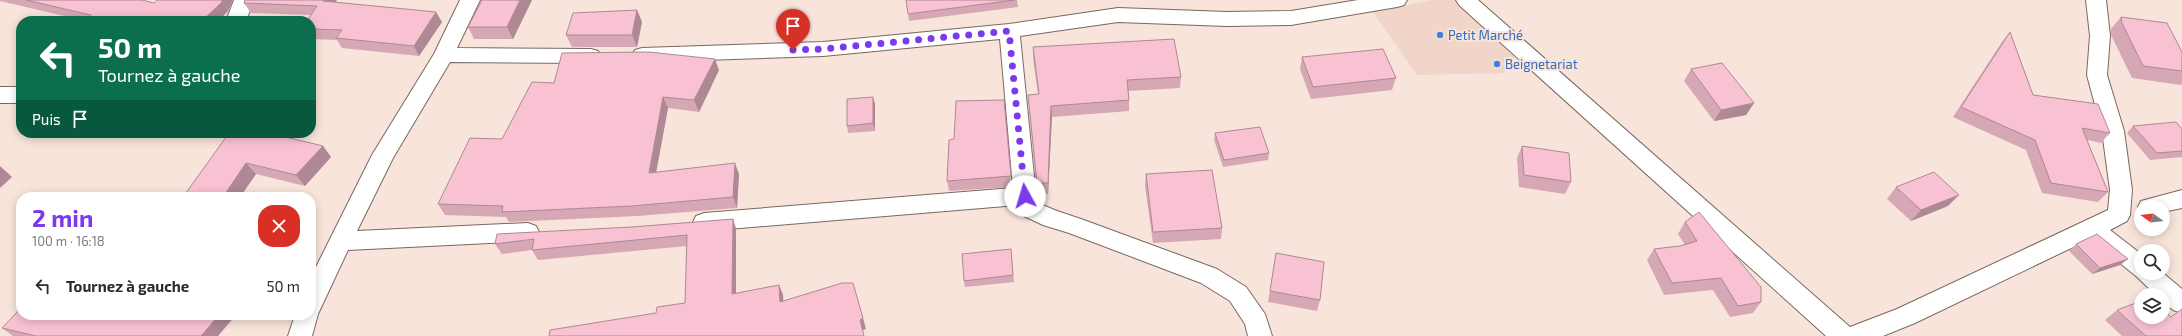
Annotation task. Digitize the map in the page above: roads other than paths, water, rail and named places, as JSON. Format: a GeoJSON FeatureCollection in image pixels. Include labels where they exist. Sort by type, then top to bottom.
{"type":"FeatureCollection","features":[{"type":"Feature","properties":{"kind":"street"},"geometry":{"type":"LineString","coordinates":[[238,16],[244,0]]}},
{"type":"Feature","properties":{"kind":"street"},"geometry":{"type":"LineString","coordinates":[[316,295],[383,155],[444,55],[470,0]]}},
{"type":"Feature","properties":{"kind":"street"},"geometry":{"type":"LineString","coordinates":[[444,55],[616,56],[823,49],[1009,31],[1118,15],[1227,19],[1290,18],[1397,0]]}},
{"type":"Feature","properties":{"kind":"street"},"geometry":{"type":"LineString","coordinates":[[1466,0],[1842,336]]}},
{"type":"Feature","properties":{"kind":"street"},"geometry":{"type":"LineString","coordinates":[[2096,0],[2100,36],[2097,75],[2113,131],[2121,190],[2118,215]]}},
{"type":"Feature","properties":{"kind":"street"},"geometry":{"type":"LineString","coordinates":[[1009,31],[1025,196],[1032,210],[1051,219],[1073,225],[1209,276],[1238,294],[1256,321],[1260,336]]}},
{"type":"Feature","properties":{"kind":"street"},"geometry":{"type":"LineString","coordinates":[[0,95],[16,95]]}},
{"type":"Feature","properties":{"kind":"street"},"geometry":{"type":"LineString","coordinates":[[685,223],[1025,196]]}},
{"type":"Feature","properties":{"kind":"street"},"geometry":{"type":"LineString","coordinates":[[2170,202],[2182,199]]}},
{"type":"Feature","properties":{"kind":"street"},"geometry":{"type":"LineString","coordinates":[[1856,336],[1906,316],[2118,215],[2134,211]]}},
{"type":"Feature","properties":{"kind":"street"},"geometry":{"type":"LineString","coordinates":[[2092,228],[2134,262]]}},
{"type":"Feature","properties":{"kind":"street"},"geometry":{"type":"LineString","coordinates":[[341,241],[552,231]]}},
{"type":"Feature","properties":{"kind":"street"},"geometry":{"type":"LineString","coordinates":[[2154,280],[2182,303]]}},
{"type":"Feature","properties":{"kind":"street"},"geometry":{"type":"LineString","coordinates":[[300,336],[306,320]]}},
{"type":"Feature","properties":{"kind":"place","name":"Petit Marché"},"geometry":{"type":"Point","coordinates":[1440,35]}},
{"type":"Feature","properties":{"kind":"place","name":"Beignetariat"},"geometry":{"type":"Point","coordinates":[1497,64]}}]}
